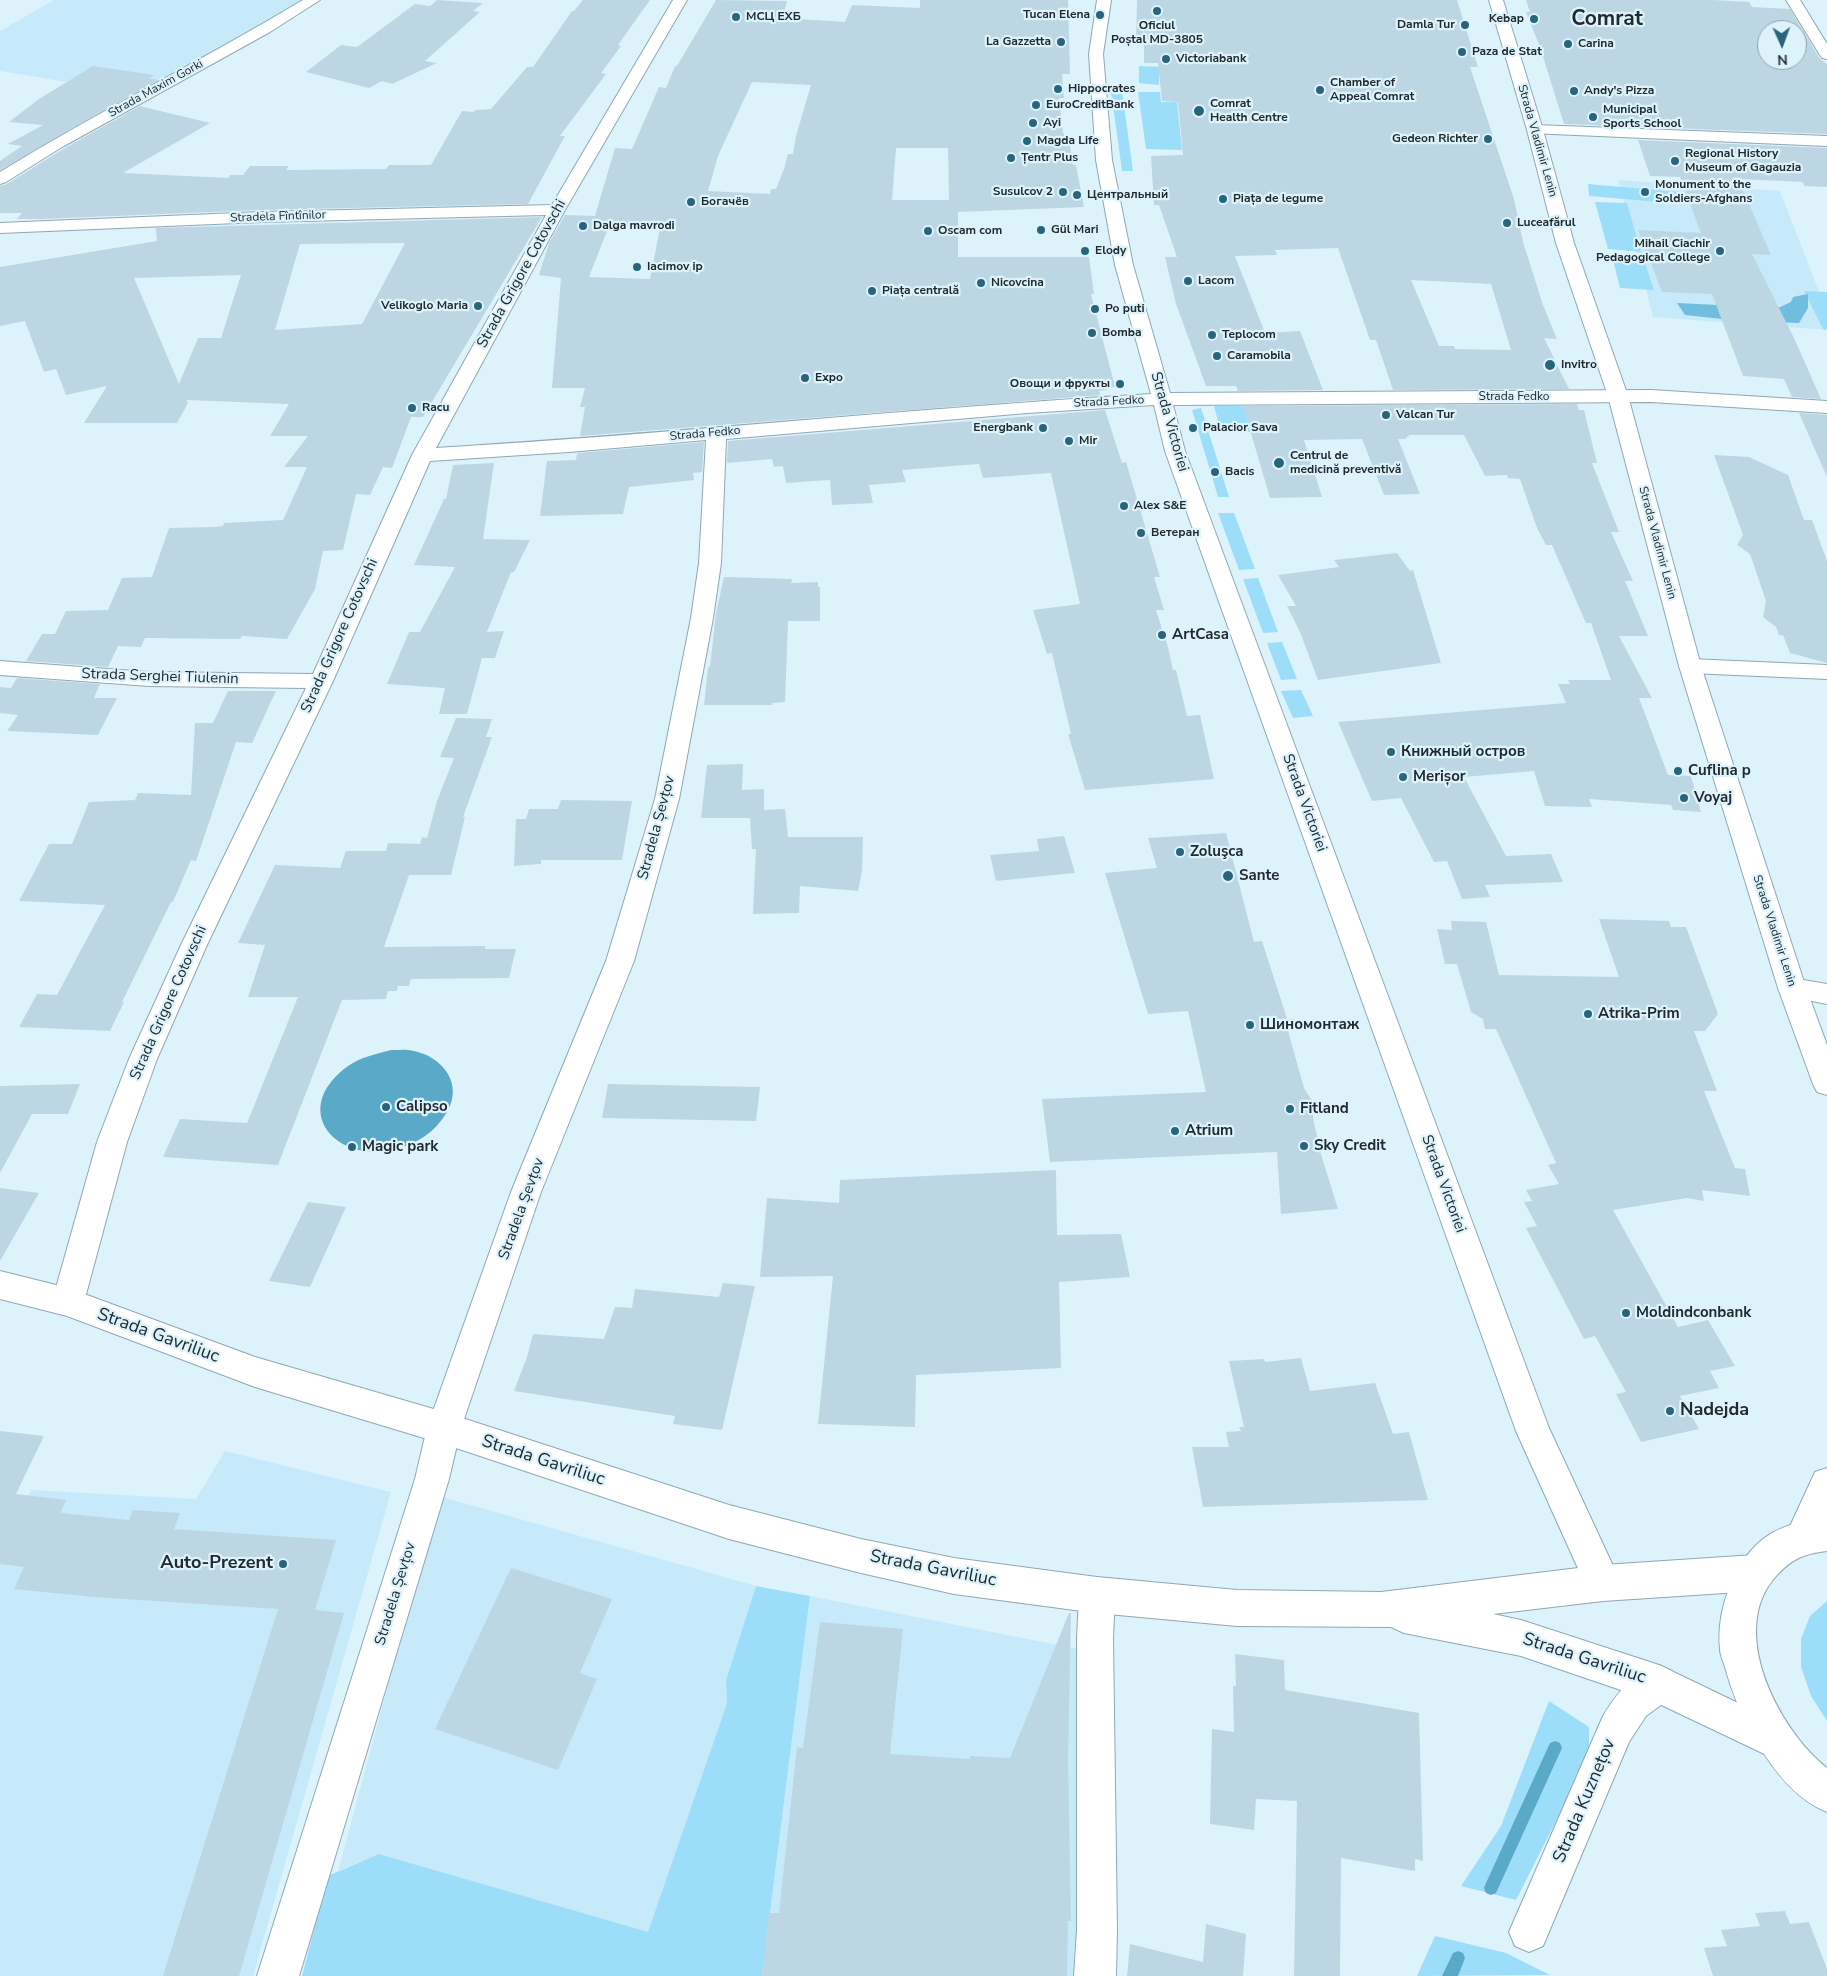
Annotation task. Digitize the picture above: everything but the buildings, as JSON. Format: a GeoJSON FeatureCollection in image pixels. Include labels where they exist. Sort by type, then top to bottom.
{"type":"FeatureCollection","features":[{"type":"Feature","properties":{"kind":"street","name":"Strada Maxim Gorki"},"geometry":{"type":"LineString","coordinates":[[0,179],[56,144],[265,29],[313,0]]}},
{"type":"Feature","properties":{"kind":"street","name":"Strada Grigore Cotovschi"},"geometry":{"type":"LineString","coordinates":[[68,1302],[112,1142],[143,1059],[194,945],[321,681],[422,455],[557,210],[680,0]]}},
{"type":"Feature","properties":{"kind":"street","name":"Strada Victoriei"},"geometry":{"type":"LineString","coordinates":[[1104,0],[1096,54],[1104,160],[1124,265],[1175,451],[1533,1432],[1603,1583]]}},
{"type":"Feature","properties":{"kind":"street","name":"Strada Vladimir Lenin"},"geometry":{"type":"LineString","coordinates":[[1496,0],[1535,130],[1565,243],[1618,396],[1690,666],[1792,988],[1827,1084]]}},
{"type":"Feature","properties":{"kind":"street"},"geometry":{"type":"LineString","coordinates":[[1793,0],[1827,55]]}},
{"type":"Feature","properties":{"kind":"street"},"geometry":{"type":"LineString","coordinates":[[1535,130],[1827,142]]}},
{"type":"Feature","properties":{"kind":"street","name":"Stradela Fîntînilor"},"geometry":{"type":"LineString","coordinates":[[0,228],[262,217],[557,210]]}},
{"type":"Feature","properties":{"kind":"street","name":"Strada Fedko"},"geometry":{"type":"LineString","coordinates":[[422,455],[569,446],[1027,407],[1162,399],[1651,396],[1827,407]]}},
{"type":"Feature","properties":{"kind":"street","name":"Stradela Șevțov"},"geometry":{"type":"LineString","coordinates":[[278,1976],[429,1488],[444,1428],[526,1192],[620,961],[667,799],[702,618],[710,563],[716,433]]}},
{"type":"Feature","properties":{"kind":"street"},"geometry":{"type":"LineString","coordinates":[[1690,666],[1827,672]]}},
{"type":"Feature","properties":{"kind":"street","name":"Strada Serghei Tiulenin"},"geometry":{"type":"LineString","coordinates":[[0,668],[149,679],[321,681]]}},
{"type":"Feature","properties":{"kind":"street"},"geometry":{"type":"LineString","coordinates":[[1792,988],[1827,994]]}},
{"type":"Feature","properties":{"kind":"street","name":"Strada Gavriliuc"},"geometry":{"type":"LineString","coordinates":[[0,1285],[68,1302],[255,1372],[444,1428],[729,1522],[954,1576],[1097,1595],[1237,1608],[1381,1610],[1603,1583],[1755,1572]]}},
{"type":"Feature","properties":{"kind":"street"},"geometry":{"type":"LineString","coordinates":[[1827,1484],[1815,1536],[1776,1551],[1755,1572],[1740,1607],[1738,1649],[1751,1695],[1777,1741],[1807,1777],[1827,1793]]}},
{"type":"Feature","properties":{"kind":"street"},"geometry":{"type":"LineString","coordinates":[[1095,1976],[1097,1930],[1095,1638],[1097,1595]]}},
{"type":"Feature","properties":{"kind":"street","name":"Strada Gavriliuc"},"geometry":{"type":"LineString","coordinates":[[1381,1610],[1521,1638],[1660,1684],[1777,1741]]}},
{"type":"Feature","properties":{"kind":"street","name":"Strada Kuznețov"},"geometry":{"type":"LineString","coordinates":[[1530,1932],[1616,1729],[1633,1703],[1660,1684]]}},
{"type":"Feature","properties":{"kind":"shaded area"},"geometry":{"type":"Polygon","coordinates":[[[54,0],[306,0],[141,94],[0,71],[0,31],[54,0]]]}},
{"type":"Feature","properties":{"kind":"shaded area"},"geometry":{"type":"Polygon","coordinates":[[[1139,66],[1163,67],[1159,71],[1159,85],[1139,83],[1139,66]]]}},
{"type":"Feature","properties":{"kind":"shaded area"},"geometry":{"type":"Polygon","coordinates":[[[1111,91],[1122,91],[1133,171],[1122,171],[1111,91]]]}},
{"type":"Feature","properties":{"kind":"shaded area"},"geometry":{"type":"Polygon","coordinates":[[[1138,92],[1160,92],[1161,102],[1177,102],[1182,150],[1146,149],[1138,92]]]}},
{"type":"Feature","properties":{"kind":"shaded area","name":"Mihail Ciachir Pedagogical College"},"geometry":{"type":"Polygon","coordinates":[[[1618,180],[1780,191],[1827,312],[1827,330],[1653,317],[1618,180]]]}},
{"type":"Feature","properties":{"kind":"shaded area"},"geometry":{"type":"Polygon","coordinates":[[[1588,184],[1679,192],[1682,204],[1589,196],[1588,184]]]}},
{"type":"Feature","properties":{"kind":"shaded area"},"geometry":{"type":"Polygon","coordinates":[[[1595,202],[1627,203],[1641,252],[1608,249],[1595,202]]]}},
{"type":"Feature","properties":{"kind":"shaded area"},"geometry":{"type":"Polygon","coordinates":[[[1613,260],[1645,263],[1654,290],[1620,288],[1613,260]]]}},
{"type":"Feature","properties":{"kind":"shaded area"},"geometry":{"type":"Polygon","coordinates":[[[1804,291],[1827,292],[1827,330],[1823,329],[1804,291]]]}},
{"type":"Feature","properties":{"kind":"shaded area"},"geometry":{"type":"Polygon","coordinates":[[[1808,294],[1808,308],[1799,323],[1741,321],[1685,315],[1677,303],[1778,308],[1791,302],[1793,297],[1808,294]]]}},
{"type":"Feature","properties":{"kind":"shaded area"},"geometry":{"type":"Polygon","coordinates":[[[1214,406],[1250,406],[1253,416],[1247,419],[1250,432],[1221,432],[1214,406]]]}},
{"type":"Feature","properties":{"kind":"shaded area"},"geometry":{"type":"Polygon","coordinates":[[[1201,408],[1229,497],[1218,497],[1192,410],[1201,408]]]}},
{"type":"Feature","properties":{"kind":"shaded area"},"geometry":{"type":"Polygon","coordinates":[[[1218,513],[1234,513],[1255,569],[1239,570],[1218,513]]]}},
{"type":"Feature","properties":{"kind":"shaded area"},"geometry":{"type":"Polygon","coordinates":[[[1258,578],[1278,632],[1263,633],[1243,579],[1258,578]]]}},
{"type":"Feature","properties":{"kind":"shaded area"},"geometry":{"type":"Polygon","coordinates":[[[1282,642],[1297,679],[1281,680],[1267,643],[1282,642]]]}},
{"type":"Feature","properties":{"kind":"shaded area"},"geometry":{"type":"Polygon","coordinates":[[[1301,690],[1313,716],[1293,718],[1281,691],[1301,690]]]}},
{"type":"Feature","properties":{"kind":"shaded area","name":"Calipso"},"geometry":{"type":"Polygon","coordinates":[[[391,1050],[414,1051],[439,1063],[446,1070],[453,1087],[450,1106],[437,1126],[425,1136],[403,1147],[380,1152],[359,1150],[341,1143],[328,1132],[321,1117],[321,1101],[330,1083],[348,1066],[358,1060],[391,1050]]]}},
{"type":"Feature","properties":{"kind":"shaded area"},"geometry":{"type":"Polygon","coordinates":[[[225,1451],[391,1492],[253,1976],[0,1976],[0,1514],[21,1515],[31,1490],[196,1499],[225,1451]]]}},
{"type":"Feature","properties":{"kind":"shaded area"},"geometry":{"type":"Polygon","coordinates":[[[439,1496],[756,1586],[726,1680],[727,1703],[648,1933],[379,1854],[338,1871],[439,1496]]]}},
{"type":"Feature","properties":{"kind":"shaded area"},"geometry":{"type":"Polygon","coordinates":[[[756,1586],[810,1596],[762,1976],[302,1976],[328,1876],[379,1854],[648,1932],[727,1703],[726,1680],[756,1586]]]}},
{"type":"Feature","properties":{"kind":"shaded area"},"geometry":{"type":"Polygon","coordinates":[[[810,1596],[1083,1650],[1077,1976],[762,1976],[810,1596]]]}},
{"type":"Feature","properties":{"kind":"shaded area"},"geometry":{"type":"Polygon","coordinates":[[[1827,1601],[1827,1721],[1811,1696],[1801,1667],[1801,1639],[1810,1616],[1827,1601]]]}},
{"type":"Feature","properties":{"kind":"shaded area"},"geometry":{"type":"Polygon","coordinates":[[[1549,1701],[1589,1727],[1589,1756],[1516,1900],[1461,1886],[1501,1826],[1549,1701]]]}},
{"type":"Feature","properties":{"kind":"shaded area"},"geometry":{"type":"Polygon","coordinates":[[[1435,1936],[1506,1953],[1550,1975],[1417,1976],[1435,1936]]]}},
{"type":"Feature","properties":{"kind":"waterway"},"geometry":{"type":"LineString","coordinates":[[1491,1888],[1555,1748]]}},
{"type":"Feature","properties":{"kind":"waterway"},"geometry":{"type":"LineString","coordinates":[[1450,1976],[1458,1958]]}},
{"type":"Feature","properties":{"kind":"place","name":"Oficiul Poștal MD-3805"},"geometry":{"type":"Point","coordinates":[1157,11]}},
{"type":"Feature","properties":{"kind":"place","name":"Tucan Elena"},"geometry":{"type":"Point","coordinates":[1100,15]}},
{"type":"Feature","properties":{"kind":"place","name":"МСЦ ЕХБ"},"geometry":{"type":"Point","coordinates":[736,17]}},
{"type":"Feature","properties":{"kind":"place","name":"Kebap"},"geometry":{"type":"Point","coordinates":[1534,19]}},
{"type":"Feature","properties":{"kind":"place","name":"Damla Tur"},"geometry":{"type":"Point","coordinates":[1465,25]}},
{"type":"Feature","properties":{"kind":"place","name":"La Gazzetta"},"geometry":{"type":"Point","coordinates":[1061,42]}},
{"type":"Feature","properties":{"kind":"place","name":"Carina"},"geometry":{"type":"Point","coordinates":[1568,44]}},
{"type":"Feature","properties":{"kind":"place","name":"Paza de Stat"},"geometry":{"type":"Point","coordinates":[1462,52]}},
{"type":"Feature","properties":{"kind":"place","name":"Victoriabank"},"geometry":{"type":"Point","coordinates":[1166,59]}},
{"type":"Feature","properties":{"kind":"place","name":"Hippocrates"},"geometry":{"type":"Point","coordinates":[1058,89]}},
{"type":"Feature","properties":{"kind":"place","name":"Chamber of Appeal Comrat"},"geometry":{"type":"Point","coordinates":[1320,90]}},
{"type":"Feature","properties":{"kind":"place","name":"Andy's Pizza"},"geometry":{"type":"Point","coordinates":[1574,91]}},
{"type":"Feature","properties":{"kind":"place","name":"EuroCreditBank"},"geometry":{"type":"Point","coordinates":[1036,105]}},
{"type":"Feature","properties":{"kind":"place","name":"Comrat Health Centre"},"geometry":{"type":"Point","coordinates":[1199,111]}},
{"type":"Feature","properties":{"kind":"place","name":"Municipal Sports School"},"geometry":{"type":"Point","coordinates":[1593,117]}},
{"type":"Feature","properties":{"kind":"place","name":"Ayi"},"geometry":{"type":"Point","coordinates":[1033,123]}},
{"type":"Feature","properties":{"kind":"place","name":"Gedeon Richter"},"geometry":{"type":"Point","coordinates":[1488,139]}},
{"type":"Feature","properties":{"kind":"place","name":"Magda Life"},"geometry":{"type":"Point","coordinates":[1027,141]}},
{"type":"Feature","properties":{"kind":"place","name":"Țentr Plus"},"geometry":{"type":"Point","coordinates":[1011,158]}},
{"type":"Feature","properties":{"kind":"place","name":"Regional History Museum of Gagauzia"},"geometry":{"type":"Point","coordinates":[1675,161]}},
{"type":"Feature","properties":{"kind":"place","name":"Susulcov 2"},"geometry":{"type":"Point","coordinates":[1063,192]}},
{"type":"Feature","properties":{"kind":"place","name":"Monument to the Soldiers-Afghans"},"geometry":{"type":"Point","coordinates":[1645,192]}},
{"type":"Feature","properties":{"kind":"place","name":"Центральный"},"geometry":{"type":"Point","coordinates":[1077,195]}},
{"type":"Feature","properties":{"kind":"place","name":"Piața de legume"},"geometry":{"type":"Point","coordinates":[1223,199]}},
{"type":"Feature","properties":{"kind":"place","name":"Богачёв"},"geometry":{"type":"Point","coordinates":[691,202]}},
{"type":"Feature","properties":{"kind":"place","name":"Luceafărul"},"geometry":{"type":"Point","coordinates":[1507,223]}},
{"type":"Feature","properties":{"kind":"place","name":"Dalga mavrodi"},"geometry":{"type":"Point","coordinates":[583,226]}},
{"type":"Feature","properties":{"kind":"place","name":"Gül Mari"},"geometry":{"type":"Point","coordinates":[1041,230]}},
{"type":"Feature","properties":{"kind":"place","name":"Oscam com"},"geometry":{"type":"Point","coordinates":[928,231]}},
{"type":"Feature","properties":{"kind":"place","name":"Elody"},"geometry":{"type":"Point","coordinates":[1085,251]}},
{"type":"Feature","properties":{"kind":"place","name":"Mihail Ciachir Pedagogical College"},"geometry":{"type":"Point","coordinates":[1720,251]}},
{"type":"Feature","properties":{"kind":"place","name":"Iacimov ip"},"geometry":{"type":"Point","coordinates":[637,267]}},
{"type":"Feature","properties":{"kind":"place","name":"Lacom"},"geometry":{"type":"Point","coordinates":[1188,281]}},
{"type":"Feature","properties":{"kind":"place","name":"Nicovcina"},"geometry":{"type":"Point","coordinates":[981,283]}},
{"type":"Feature","properties":{"kind":"place","name":"Piața centrală"},"geometry":{"type":"Point","coordinates":[872,291]}},
{"type":"Feature","properties":{"kind":"place","name":"Velikoglo Maria"},"geometry":{"type":"Point","coordinates":[478,306]}},
{"type":"Feature","properties":{"kind":"place","name":"Po puti"},"geometry":{"type":"Point","coordinates":[1095,309]}},
{"type":"Feature","properties":{"kind":"place","name":"Bomba"},"geometry":{"type":"Point","coordinates":[1092,333]}},
{"type":"Feature","properties":{"kind":"place","name":"Teplocom"},"geometry":{"type":"Point","coordinates":[1212,335]}},
{"type":"Feature","properties":{"kind":"place","name":"Caramobila"},"geometry":{"type":"Point","coordinates":[1217,356]}},
{"type":"Feature","properties":{"kind":"place","name":"Invitro"},"geometry":{"type":"Point","coordinates":[1550,365]}},
{"type":"Feature","properties":{"kind":"place","name":"Expo"},"geometry":{"type":"Point","coordinates":[805,378]}},
{"type":"Feature","properties":{"kind":"place","name":"Овощи и фрукты"},"geometry":{"type":"Point","coordinates":[1120,384]}},
{"type":"Feature","properties":{"kind":"place","name":"Racu"},"geometry":{"type":"Point","coordinates":[412,408]}},
{"type":"Feature","properties":{"kind":"place","name":"Valcan Tur"},"geometry":{"type":"Point","coordinates":[1386,415]}},
{"type":"Feature","properties":{"kind":"place","name":"Energbank"},"geometry":{"type":"Point","coordinates":[1043,428]}},
{"type":"Feature","properties":{"kind":"place","name":"Palacior Sava"},"geometry":{"type":"Point","coordinates":[1193,428]}},
{"type":"Feature","properties":{"kind":"place","name":"Mir"},"geometry":{"type":"Point","coordinates":[1069,441]}},
{"type":"Feature","properties":{"kind":"place","name":"Centrul de medicină preventivă"},"geometry":{"type":"Point","coordinates":[1279,463]}},
{"type":"Feature","properties":{"kind":"place","name":"Bacis"},"geometry":{"type":"Point","coordinates":[1215,472]}},
{"type":"Feature","properties":{"kind":"place","name":"Alex S&E"},"geometry":{"type":"Point","coordinates":[1124,506]}},
{"type":"Feature","properties":{"kind":"place","name":"Ветеран"},"geometry":{"type":"Point","coordinates":[1141,533]}},
{"type":"Feature","properties":{"kind":"place","name":"ArtCasa"},"geometry":{"type":"Point","coordinates":[1162,635]}},
{"type":"Feature","properties":{"kind":"place","name":"Книжный остров"},"geometry":{"type":"Point","coordinates":[1391,752]}},
{"type":"Feature","properties":{"kind":"place","name":"Cuflina p"},"geometry":{"type":"Point","coordinates":[1678,771]}},
{"type":"Feature","properties":{"kind":"place","name":"Merișor"},"geometry":{"type":"Point","coordinates":[1403,777]}},
{"type":"Feature","properties":{"kind":"place","name":"Voyaj"},"geometry":{"type":"Point","coordinates":[1684,798]}},
{"type":"Feature","properties":{"kind":"place","name":"Zoluşca"},"geometry":{"type":"Point","coordinates":[1180,852]}},
{"type":"Feature","properties":{"kind":"place","name":"Sante"},"geometry":{"type":"Point","coordinates":[1228,876]}},
{"type":"Feature","properties":{"kind":"place","name":"Atrika-Prim"},"geometry":{"type":"Point","coordinates":[1588,1014]}},
{"type":"Feature","properties":{"kind":"place","name":"Шиномонтаж"},"geometry":{"type":"Point","coordinates":[1250,1025]}},
{"type":"Feature","properties":{"kind":"place","name":"Calipso"},"geometry":{"type":"Point","coordinates":[386,1107]}},
{"type":"Feature","properties":{"kind":"place","name":"Fitland"},"geometry":{"type":"Point","coordinates":[1290,1109]}},
{"type":"Feature","properties":{"kind":"place","name":"Atrium"},"geometry":{"type":"Point","coordinates":[1175,1131]}},
{"type":"Feature","properties":{"kind":"place","name":"Sky Credit"},"geometry":{"type":"Point","coordinates":[1304,1146]}},
{"type":"Feature","properties":{"kind":"place","name":"Magic park"},"geometry":{"type":"Point","coordinates":[352,1147]}},
{"type":"Feature","properties":{"kind":"place","name":"Moldindconbank"},"geometry":{"type":"Point","coordinates":[1626,1313]}},
{"type":"Feature","properties":{"kind":"place","name":"Nadejda"},"geometry":{"type":"Point","coordinates":[1670,1411]}},
{"type":"Feature","properties":{"kind":"place","name":"Auto-Prezent"},"geometry":{"type":"Point","coordinates":[283,1564]}},
{"type":"Feature","properties":{"kind":"district","name":"Comrat"},"geometry":{"type":"Point","coordinates":[1607,20]}}]}
